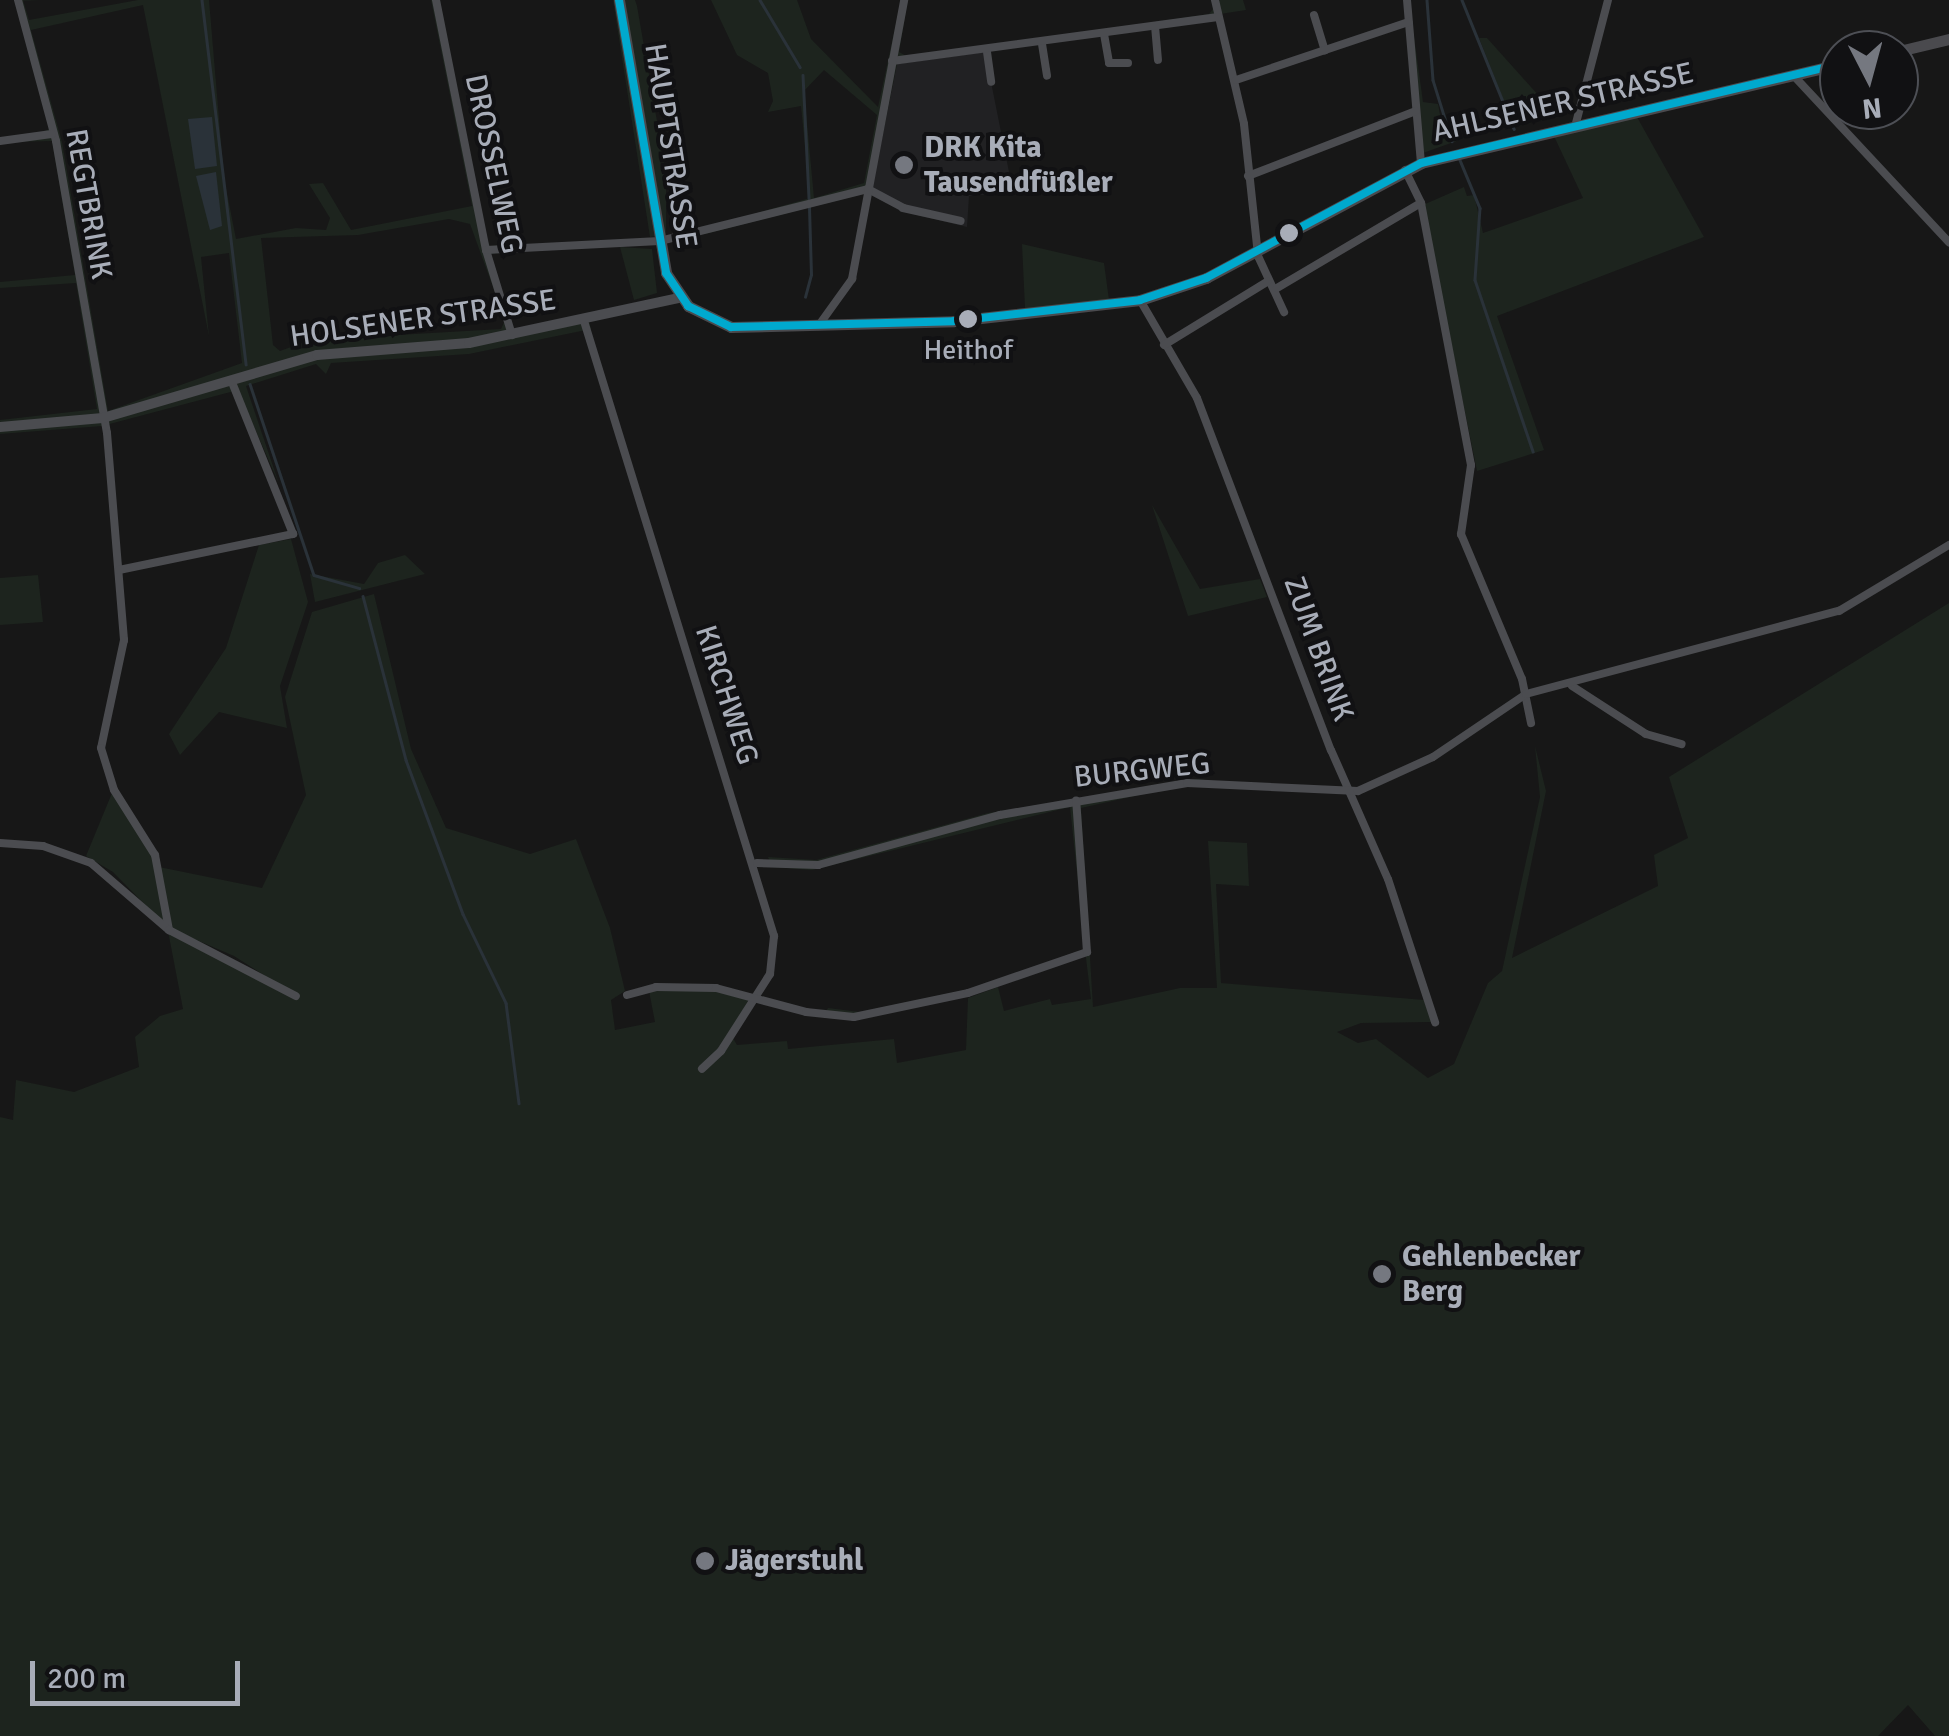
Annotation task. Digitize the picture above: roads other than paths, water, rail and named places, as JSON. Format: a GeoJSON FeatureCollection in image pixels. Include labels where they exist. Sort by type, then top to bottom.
{"type":"FeatureCollection","features":[{"type":"Feature","properties":{"kind":"main road","name":"HAUPTSTRASSE"},"geometry":{"type":"LineString","coordinates":[[619,0],[660,241],[679,298]]}},
{"type":"Feature","properties":{"kind":"main road"},"geometry":{"type":"LineString","coordinates":[[1919,47],[1949,40]]}},
{"type":"Feature","properties":{"kind":"main road","name":"AHLSENER STRASSE"},"geometry":{"type":"LineString","coordinates":[[679,298],[721,325],[818,325],[1052,314],[1140,300],[1258,251],[1421,163],[1819,68]]}},
{"type":"Feature","properties":{"kind":"street","name":"REGTBRINK"},"geometry":{"type":"LineString","coordinates":[[18,0],[52,134],[103,418],[120,570],[124,640],[101,748],[114,790],[155,855],[169,930]]}},
{"type":"Feature","properties":{"kind":"street","name":"DROSSELWEG"},"geometry":{"type":"LineString","coordinates":[[436,0],[486,250],[512,335]]}},
{"type":"Feature","properties":{"kind":"street"},"geometry":{"type":"LineString","coordinates":[[818,325],[852,279],[904,0]]}},
{"type":"Feature","properties":{"kind":"street"},"geometry":{"type":"LineString","coordinates":[[1215,0],[1236,80],[1258,251],[1267,282],[1277,288],[1284,312]]}},
{"type":"Feature","properties":{"kind":"street"},"geometry":{"type":"LineString","coordinates":[[1407,0],[1421,163]]}},
{"type":"Feature","properties":{"kind":"street"},"geometry":{"type":"LineString","coordinates":[[1576,124],[1608,0]]}},
{"type":"Feature","properties":{"kind":"street"},"geometry":{"type":"LineString","coordinates":[[1314,15],[1324,50]]}},
{"type":"Feature","properties":{"kind":"street"},"geometry":{"type":"LineString","coordinates":[[892,61],[987,52],[1218,17]]}},
{"type":"Feature","properties":{"kind":"street"},"geometry":{"type":"LineString","coordinates":[[1236,80],[1408,22]]}},
{"type":"Feature","properties":{"kind":"street"},"geometry":{"type":"LineString","coordinates":[[1154,26],[1158,60]]}},
{"type":"Feature","properties":{"kind":"street"},"geometry":{"type":"LineString","coordinates":[[1104,34],[1109,64],[1128,63]]}},
{"type":"Feature","properties":{"kind":"street"},"geometry":{"type":"LineString","coordinates":[[1042,44],[1047,76]]}},
{"type":"Feature","properties":{"kind":"street"},"geometry":{"type":"LineString","coordinates":[[987,52],[991,82]]}},
{"type":"Feature","properties":{"kind":"street"},"geometry":{"type":"LineString","coordinates":[[1794,74],[1949,242]]}},
{"type":"Feature","properties":{"kind":"street"},"geometry":{"type":"LineString","coordinates":[[1248,176],[1416,111]]}},
{"type":"Feature","properties":{"kind":"street"},"geometry":{"type":"LineString","coordinates":[[0,141],[52,134]]}},
{"type":"Feature","properties":{"kind":"street"},"geometry":{"type":"LineString","coordinates":[[1405,170],[1420,203],[1470,465],[1461,534],[1526,694],[1531,723]]}},
{"type":"Feature","properties":{"kind":"street"},"geometry":{"type":"LineString","coordinates":[[486,250],[660,241],[868,189],[902,208],[961,221]]}},
{"type":"Feature","properties":{"kind":"street"},"geometry":{"type":"LineString","coordinates":[[1277,288],[1420,203]]}},
{"type":"Feature","properties":{"kind":"street"},"geometry":{"type":"LineString","coordinates":[[1164,345],[1267,282]]}},
{"type":"Feature","properties":{"kind":"street","name":"HOLSENER STRASSE"},"geometry":{"type":"LineString","coordinates":[[0,427],[103,418],[317,355],[512,335],[679,298]]}},
{"type":"Feature","properties":{"kind":"street","name":"ZUM BRINK"},"geometry":{"type":"LineString","coordinates":[[1140,300],[1197,398],[1388,880],[1435,1022]]}},
{"type":"Feature","properties":{"kind":"street","name":"KIRCHWEG"},"geometry":{"type":"LineString","coordinates":[[584,320],[757,864],[775,955],[756,997],[702,1069]]}},
{"type":"Feature","properties":{"kind":"street"},"geometry":{"type":"LineString","coordinates":[[120,570],[293,534],[232,380]]}},
{"type":"Feature","properties":{"kind":"street","name":"BURGWEG"},"geometry":{"type":"LineString","coordinates":[[757,864],[818,865],[1076,800],[1187,782],[1350,792],[1433,757],[1526,694],[1572,686],[1840,611],[1949,545]]}},
{"type":"Feature","properties":{"kind":"street"},"geometry":{"type":"LineString","coordinates":[[1572,686],[1646,734],[1682,744]]}},
{"type":"Feature","properties":{"kind":"street"},"geometry":{"type":"LineString","coordinates":[[627,994],[701,987],[854,1017],[968,994],[1086,952],[1076,800]]}},
{"type":"Feature","properties":{"kind":"street"},"geometry":{"type":"LineString","coordinates":[[0,843],[43,846],[91,863],[169,930],[296,996]]}},
{"type":"Feature","properties":{"kind":"waterway"},"geometry":{"type":"LineString","coordinates":[[202,0],[246,364]]}},
{"type":"Feature","properties":{"kind":"waterway"},"geometry":{"type":"LineString","coordinates":[[760,0],[800,67]]}},
{"type":"Feature","properties":{"kind":"waterway"},"geometry":{"type":"LineString","coordinates":[[1427,0],[1433,80],[1452,141]]}},
{"type":"Feature","properties":{"kind":"waterway"},"geometry":{"type":"LineString","coordinates":[[1462,0],[1514,129]]}},
{"type":"Feature","properties":{"kind":"waterway"},"geometry":{"type":"LineString","coordinates":[[803,75],[809,198]]}},
{"type":"Feature","properties":{"kind":"waterway"},"geometry":{"type":"LineString","coordinates":[[1460,160],[1480,208],[1475,280],[1533,451]]}},
{"type":"Feature","properties":{"kind":"waterway"},"geometry":{"type":"LineString","coordinates":[[805,297],[811,275],[809,206]]}},
{"type":"Feature","properties":{"kind":"waterway"},"geometry":{"type":"LineString","coordinates":[[250,384],[314,575],[359,588]]}},
{"type":"Feature","properties":{"kind":"waterway"},"geometry":{"type":"LineString","coordinates":[[363,596],[406,760],[463,914],[506,1003],[519,1103]]}},
{"type":"Feature","properties":{"kind":"place","name":"DRK Kita Tausendfüßler"},"geometry":{"type":"Point","coordinates":[904,165]}},
{"type":"Feature","properties":{"kind":"place","name":"Heithof"},"geometry":{"type":"Point","coordinates":[968,319]}},
{"type":"Feature","properties":{"kind":"place","name":"Gehlenbecker Berg"},"geometry":{"type":"Point","coordinates":[1382,1274]}},
{"type":"Feature","properties":{"kind":"place","name":"Jägerstuhl"},"geometry":{"type":"Point","coordinates":[705,1561]}}]}
